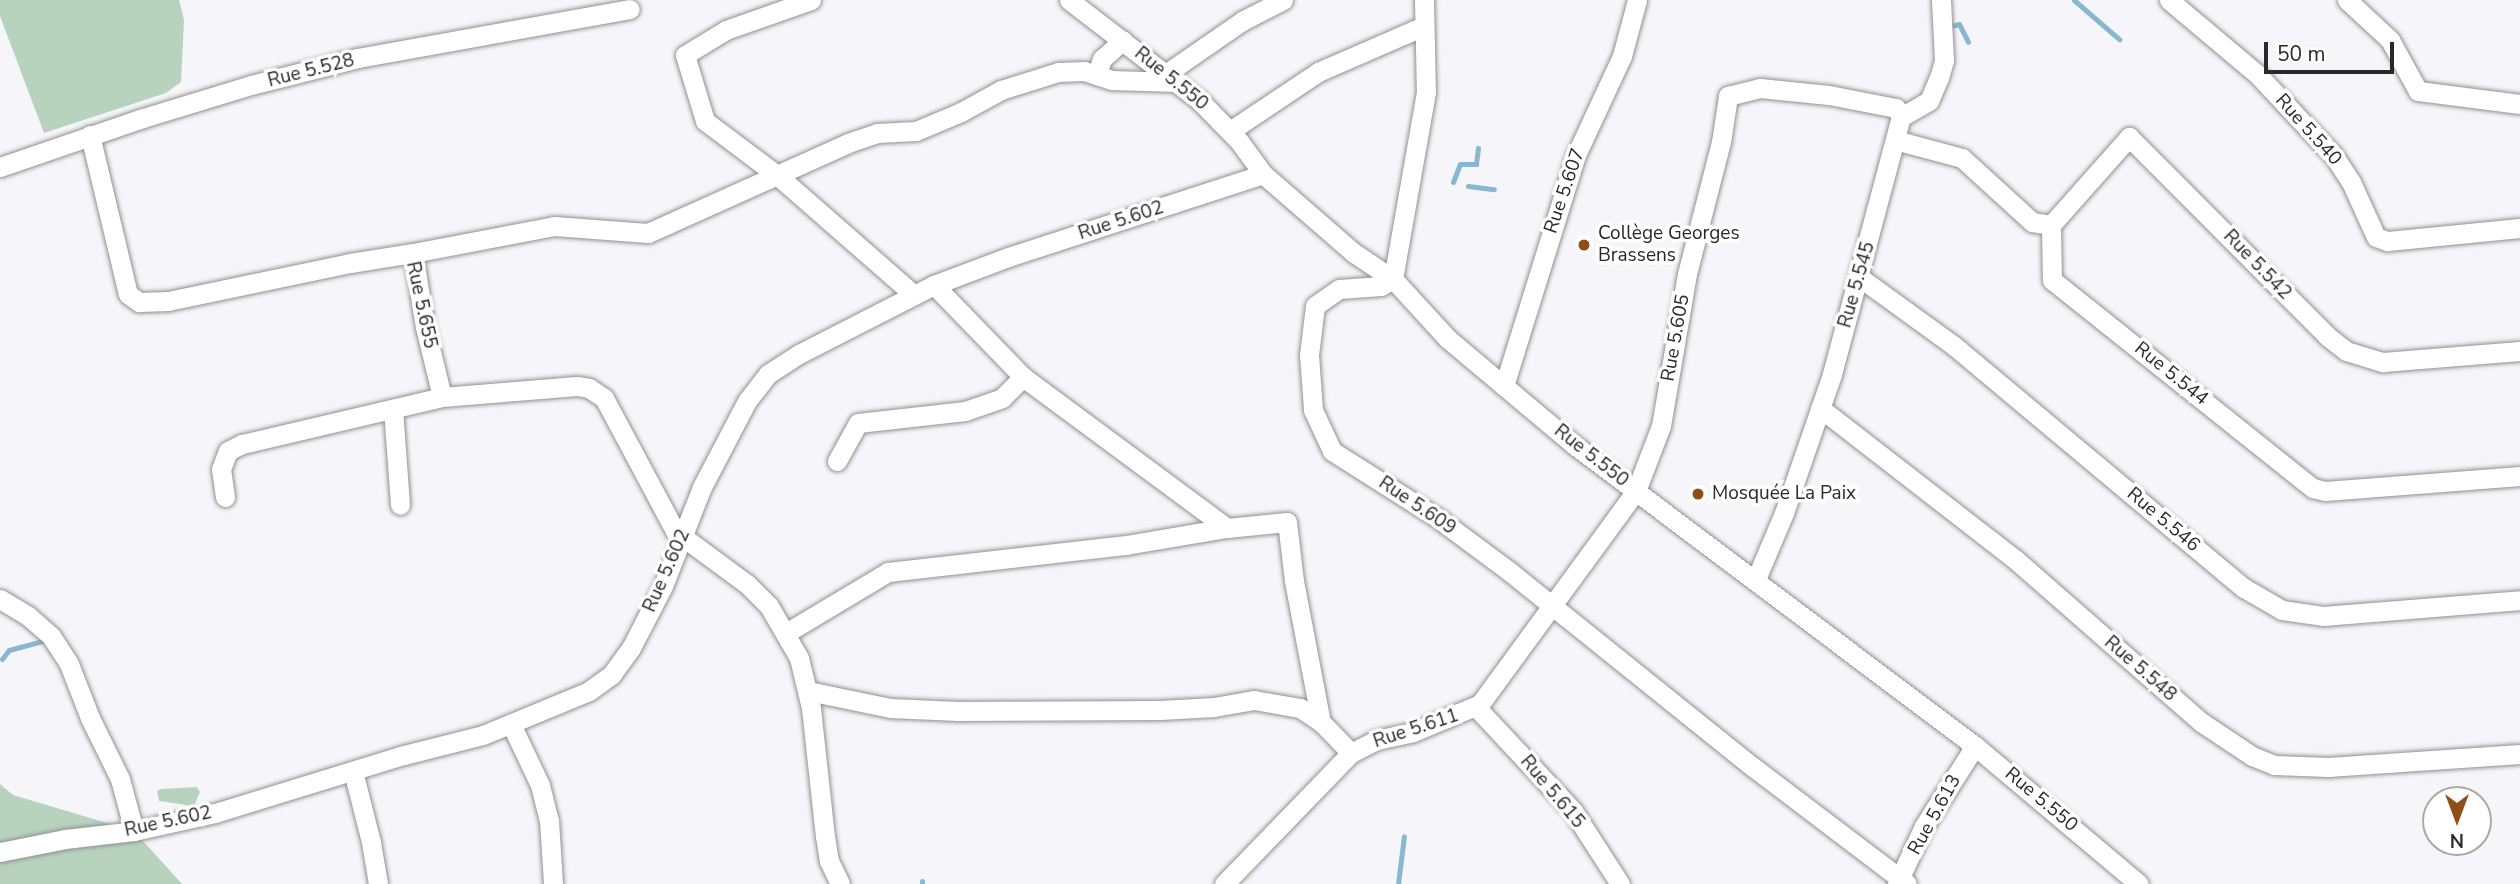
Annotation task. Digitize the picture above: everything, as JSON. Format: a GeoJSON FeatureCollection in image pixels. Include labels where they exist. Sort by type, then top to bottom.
{"type":"FeatureCollection","features":[{"type":"Feature","properties":{"kind":"street"},"geometry":{"type":"LineString","coordinates":[[811,0],[726,30],[685,55],[705,121],[777,175],[914,295]]}},
{"type":"Feature","properties":{"kind":"street","name":"Rue 5.550"},"geometry":{"type":"LineString","coordinates":[[1069,0],[1172,77],[1230,131],[1263,174],[1354,253],[1392,279],[1447,339],[1636,491],[1975,746],[2139,884]]}},
{"type":"Feature","properties":{"kind":"street"},"geometry":{"type":"LineString","coordinates":[[413,253],[554,226],[648,233],[877,133],[916,131],[1028,80],[1066,70],[1097,74],[1111,80],[1172,77],[1242,20],[1283,0]]}},
{"type":"Feature","properties":{"kind":"street"},"geometry":{"type":"LineString","coordinates":[[1392,279],[1426,92],[1424,0]]}},
{"type":"Feature","properties":{"kind":"street","name":"Rue 5.607"},"geometry":{"type":"LineString","coordinates":[[1504,386],[1576,156],[1622,56],[1637,0]]}},
{"type":"Feature","properties":{"kind":"street"},"geometry":{"type":"LineString","coordinates":[[1901,117],[1929,101],[1939,78],[1944,60],[1941,0]]}},
{"type":"Feature","properties":{"kind":"street","name":"Rue 5.540"},"geometry":{"type":"LineString","coordinates":[[2169,0],[2258,75],[2334,156],[2351,181],[2376,237],[2387,241],[2520,228]]}},
{"type":"Feature","properties":{"kind":"street"},"geometry":{"type":"LineString","coordinates":[[2347,0],[2390,40],[2418,91],[2520,104]]}},
{"type":"Feature","properties":{"kind":"street","name":"Rue 5.528"},"geometry":{"type":"LineString","coordinates":[[0,167],[90,135],[251,85],[358,58],[630,9]]}},
{"type":"Feature","properties":{"kind":"street"},"geometry":{"type":"LineString","coordinates":[[1230,131],[1318,72],[1424,26]]}},
{"type":"Feature","properties":{"kind":"street"},"geometry":{"type":"LineString","coordinates":[[1097,74],[1102,59],[1123,40]]}},
{"type":"Feature","properties":{"kind":"street","name":"Rue 5.605"},"geometry":{"type":"LineString","coordinates":[[1553,608],[1636,491],[1661,426],[1688,274],[1721,142],[1728,96],[1760,88],[1829,95],[1896,108],[1901,117]]}},
{"type":"Feature","properties":{"kind":"street","name":"Rue 5.545"},"geometry":{"type":"LineString","coordinates":[[1756,579],[1784,513],[1821,408],[1901,117]]}},
{"type":"Feature","properties":{"kind":"street","name":"Rue 5.655"},"geometry":{"type":"LineString","coordinates":[[90,135],[128,294],[139,302],[168,301],[350,263],[413,253],[425,327],[442,397]]}},
{"type":"Feature","properties":{"kind":"street","name":"Rue 5.542"},"geometry":{"type":"LineString","coordinates":[[2051,225],[2129,136],[2327,336],[2346,351],[2383,362],[2520,351]]}},
{"type":"Feature","properties":{"kind":"street"},"geometry":{"type":"LineString","coordinates":[[1895,140],[1962,158],[2032,222],[2051,225]]}},
{"type":"Feature","properties":{"kind":"street","name":"Rue 5.602"},"geometry":{"type":"LineString","coordinates":[[0,852],[65,839],[134,831],[215,813],[511,724],[589,691],[612,674],[631,648],[682,539],[702,487],[747,401],[761,382],[799,354],[934,285],[1008,257],[1263,174]]}},
{"type":"Feature","properties":{"kind":"street","name":"Rue 5.544"},"geometry":{"type":"LineString","coordinates":[[2051,225],[2052,280],[2313,488],[2325,491],[2520,476]]}},
{"type":"Feature","properties":{"kind":"street","name":"Rue 5.546"},"geometry":{"type":"LineString","coordinates":[[1859,277],[1952,345],[2244,588],[2282,610],[2323,616],[2520,600]]}},
{"type":"Feature","properties":{"kind":"street","name":"Rue 5.609"},"geometry":{"type":"LineString","coordinates":[[1392,279],[1381,286],[1339,289],[1315,306],[1309,355],[1313,410],[1332,451],[1439,519],[1509,571],[1752,767],[1902,882]]}},
{"type":"Feature","properties":{"kind":"street"},"geometry":{"type":"LineString","coordinates":[[934,285],[1023,377],[1227,528]]}},
{"type":"Feature","properties":{"kind":"street"},"geometry":{"type":"LineString","coordinates":[[838,461],[858,423],[965,411],[1002,398],[1023,377]]}},
{"type":"Feature","properties":{"kind":"street"},"geometry":{"type":"LineString","coordinates":[[225,497],[221,469],[228,452],[242,444],[442,397],[577,386],[598,392],[613,411],[668,520],[682,539],[747,583],[769,606],[799,658],[808,691],[829,861],[839,884]]}},
{"type":"Feature","properties":{"kind":"street","name":"Rue 5.548"},"geometry":{"type":"LineString","coordinates":[[1821,408],[2016,560],[2201,722],[2252,756],[2274,765],[2328,767],[2520,754]]}},
{"type":"Feature","properties":{"kind":"street"},"geometry":{"type":"LineString","coordinates":[[393,409],[400,505]]}},
{"type":"Feature","properties":{"kind":"street"},"geometry":{"type":"LineString","coordinates":[[786,632],[888,572],[1126,545],[1227,528],[1287,522],[1296,594],[1321,722]]}},
{"type":"Feature","properties":{"kind":"street"},"geometry":{"type":"LineString","coordinates":[[0,599],[28,616],[51,636],[69,664],[90,718],[120,779],[134,831]]}},
{"type":"Feature","properties":{"kind":"street","name":"Rue 5.611"},"geometry":{"type":"LineString","coordinates":[[808,691],[890,708],[958,711],[1160,710],[1214,707],[1254,700],[1300,708],[1321,722],[1351,752],[1376,740],[1413,732],[1476,707],[1494,689],[1553,608]]}},
{"type":"Feature","properties":{"kind":"street","name":"Rue 5.615"},"geometry":{"type":"LineString","coordinates":[[1476,707],[1573,811],[1620,884]]}},
{"type":"Feature","properties":{"kind":"street"},"geometry":{"type":"LineString","coordinates":[[511,724],[540,785],[549,820],[554,884]]}},
{"type":"Feature","properties":{"kind":"street","name":"Rue 5.613"},"geometry":{"type":"LineString","coordinates":[[1902,882],[1924,826],[1975,746]]}},
{"type":"Feature","properties":{"kind":"street"},"geometry":{"type":"LineString","coordinates":[[1224,884],[1351,752]]}},
{"type":"Feature","properties":{"kind":"street"},"geometry":{"type":"LineString","coordinates":[[353,771],[371,842],[378,884]]}},
{"type":"Feature","properties":{"kind":"green space"},"geometry":{"type":"Polygon","coordinates":[[[0,0],[179,0],[184,20],[181,82],[166,93],[44,133],[0,16],[0,0]]]}},
{"type":"Feature","properties":{"kind":"green space"},"geometry":{"type":"Polygon","coordinates":[[[0,784],[13,795],[134,831],[182,884],[0,884],[0,784]]]}},
{"type":"Feature","properties":{"kind":"green space"},"geometry":{"type":"Polygon","coordinates":[[[197,787],[200,792],[194,806],[159,801],[157,791],[161,789],[197,787]]]}},
{"type":"Feature","properties":{"kind":"waterway"},"geometry":{"type":"LineString","coordinates":[[2074,0],[2119,39]]}},
{"type":"Feature","properties":{"kind":"waterway"},"geometry":{"type":"LineString","coordinates":[[1948,27],[1959,24],[1968,42]]}},
{"type":"Feature","properties":{"kind":"waterway"},"geometry":{"type":"LineString","coordinates":[[1453,182],[1460,164],[1476,164],[1478,148]]}},
{"type":"Feature","properties":{"kind":"waterway"},"geometry":{"type":"LineString","coordinates":[[1468,186],[1494,189]]}},
{"type":"Feature","properties":{"kind":"waterway"},"geometry":{"type":"LineString","coordinates":[[2,659],[9,650],[46,640]]}},
{"type":"Feature","properties":{"kind":"waterway"},"geometry":{"type":"LineString","coordinates":[[1398,884],[1404,836]]}},
{"type":"Feature","properties":{"kind":"place","name":"Collège Georges Brassens"},"geometry":{"type":"Point","coordinates":[1584,245]}},
{"type":"Feature","properties":{"kind":"place","name":"Mosquée La Paix"},"geometry":{"type":"Point","coordinates":[1698,494]}}]}
